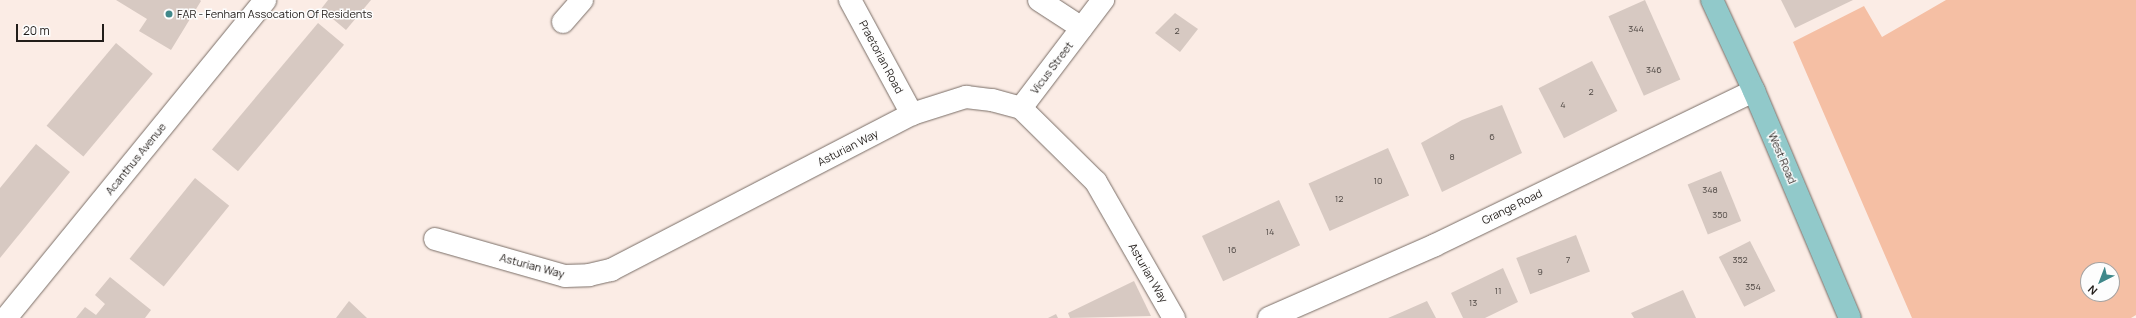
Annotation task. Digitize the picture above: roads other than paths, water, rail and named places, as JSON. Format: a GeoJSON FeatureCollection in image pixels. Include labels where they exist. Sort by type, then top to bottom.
{"type":"FeatureCollection","features":[{"type":"Feature","properties":{"kind":"main road","name":"West Road"},"geometry":{"type":"LineString","coordinates":[[1712,0],[1754,91],[1849,318]]}},
{"type":"Feature","properties":{"kind":"street"},"geometry":{"type":"LineString","coordinates":[[563,22],[582,0]]}},
{"type":"Feature","properties":{"kind":"street","name":"Praetorian Road"},"geometry":{"type":"LineString","coordinates":[[850,0],[912,114]]}},
{"type":"Feature","properties":{"kind":"street"},"geometry":{"type":"LineString","coordinates":[[1039,0],[1082,28]]}},
{"type":"Feature","properties":{"kind":"street","name":"Vicus Street"},"geometry":{"type":"LineString","coordinates":[[1021,108],[1103,0]]}},
{"type":"Feature","properties":{"kind":"street","name":"Acanthus Avenue"},"geometry":{"type":"LineString","coordinates":[[6,318],[261,1]]}},
{"type":"Feature","properties":{"kind":"street","name":"Grange Road"},"geometry":{"type":"LineString","coordinates":[[1269,318],[1436,244],[1754,91]]}},
{"type":"Feature","properties":{"kind":"street","name":"Asturian Way"},"geometry":{"type":"LineString","coordinates":[[436,239],[565,276],[589,276],[611,270],[912,114],[966,97],[992,100],[1021,108],[1096,182],[1174,318]]}},
{"type":"Feature","properties":{"kind":"place","name":"FAR - Fenham Assocation Of Residents"},"geometry":{"type":"Point","coordinates":[169,14]}}]}
